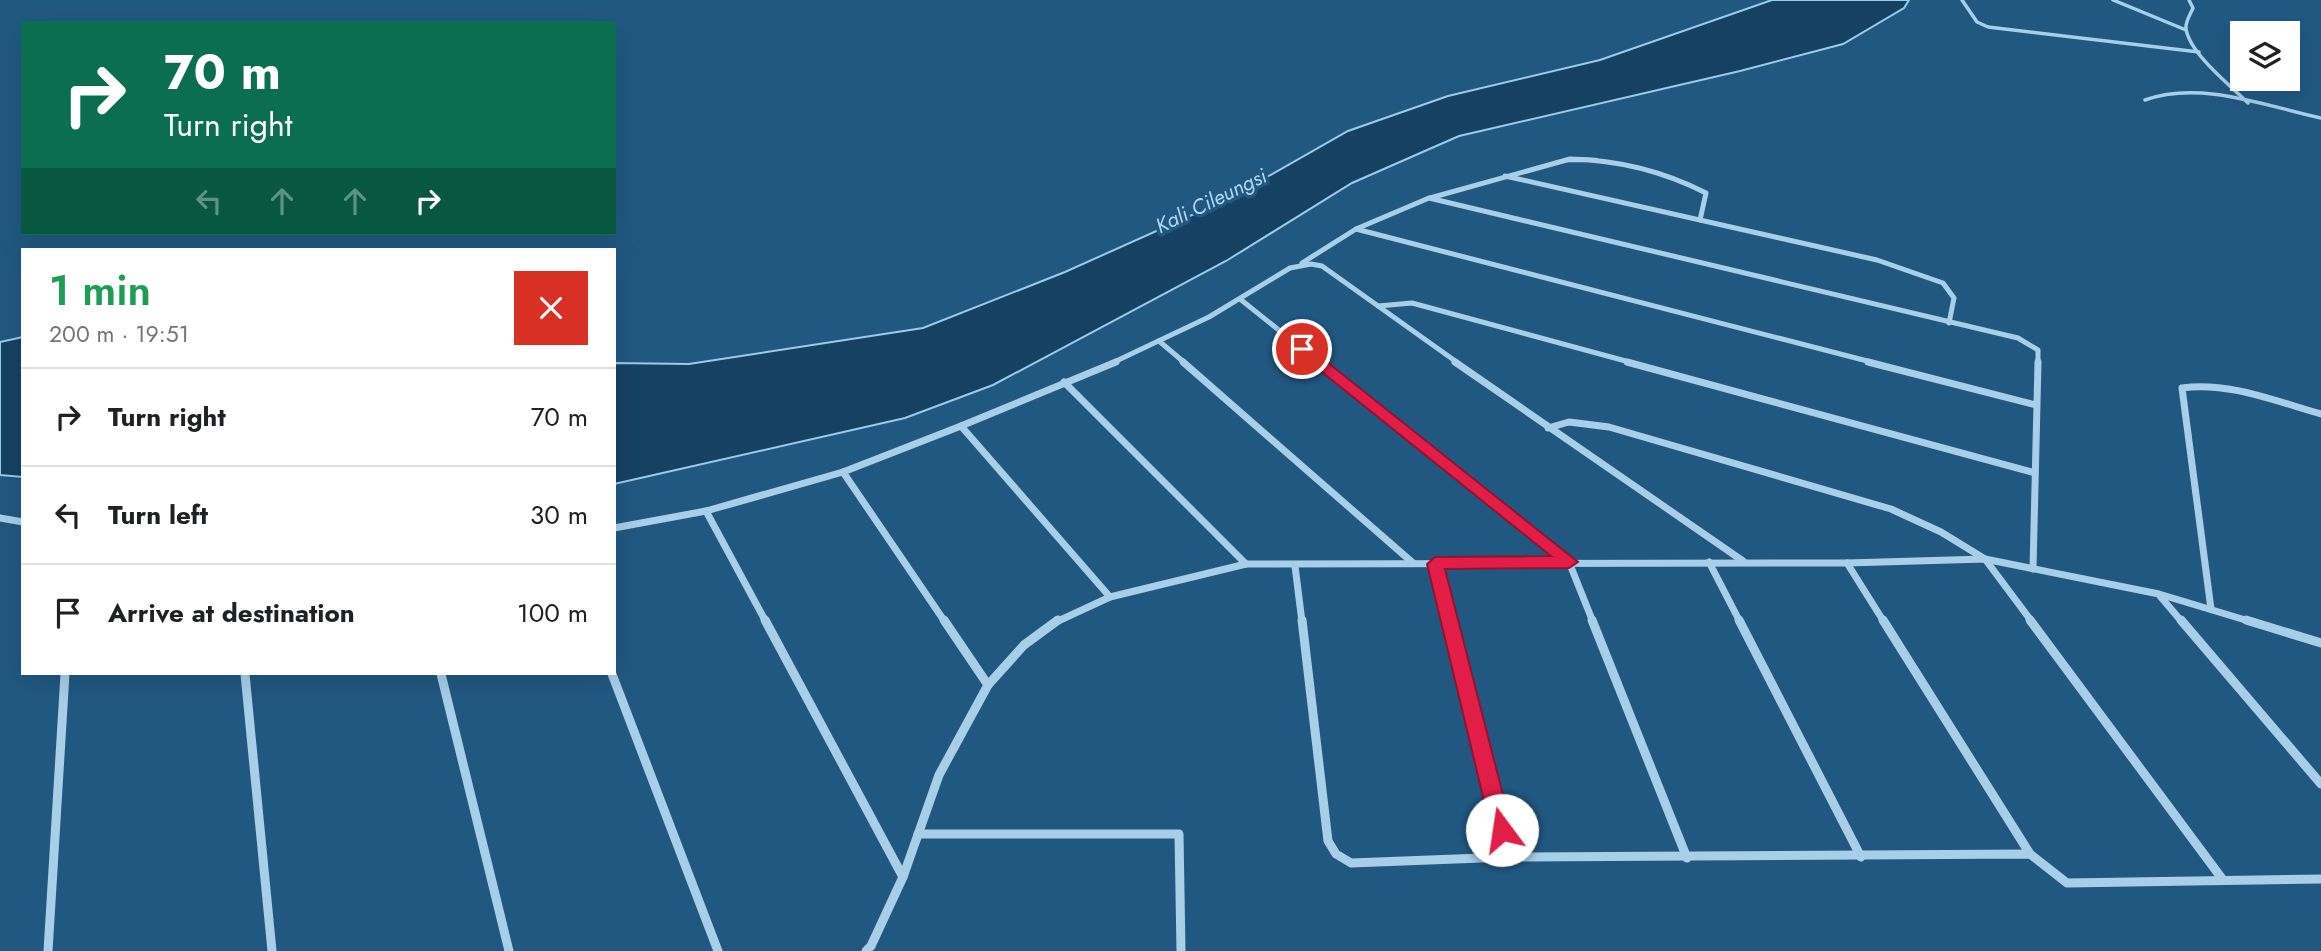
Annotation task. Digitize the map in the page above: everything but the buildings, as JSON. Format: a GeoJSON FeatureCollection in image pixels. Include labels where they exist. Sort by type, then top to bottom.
{"type":"FeatureCollection","features":[{"type":"Feature","properties":{"kind":"street"},"geometry":{"type":"LineString","coordinates":[[616,528],[706,511],[843,472],[961,426],[1159,341],[1240,299],[1356,229],[1429,198],[1505,176],[1570,159],[1619,162],[1685,181],[1706,193],[1700,220]]}},
{"type":"Feature","properties":{"kind":"street"},"geometry":{"type":"LineString","coordinates":[[1505,176],[1877,261],[1943,284],[1954,298],[1949,323]]}},
{"type":"Feature","properties":{"kind":"street"},"geometry":{"type":"LineString","coordinates":[[1429,198],[2018,338],[2038,350],[2033,569]]}},
{"type":"Feature","properties":{"kind":"street"},"geometry":{"type":"LineString","coordinates":[[1356,229],[2036,405]]}},
{"type":"Feature","properties":{"kind":"street"},"geometry":{"type":"LineString","coordinates":[[1302,262],[1322,266],[1548,428],[1743,561]]}},
{"type":"Feature","properties":{"kind":"street"},"geometry":{"type":"LineString","coordinates":[[1240,299],[1569,562],[1687,858]]}},
{"type":"Feature","properties":{"kind":"street"},"geometry":{"type":"LineString","coordinates":[[1378,306],[1412,303],[2035,472]]}},
{"type":"Feature","properties":{"kind":"street"},"geometry":{"type":"LineString","coordinates":[[1159,341],[1413,563]]}},
{"type":"Feature","properties":{"kind":"street"},"geometry":{"type":"LineString","coordinates":[[1064,382],[1245,564]]}},
{"type":"Feature","properties":{"kind":"street"},"geometry":{"type":"LineString","coordinates":[[2211,609],[2182,388],[2189,385],[2216,389],[2321,414]]}},
{"type":"Feature","properties":{"kind":"street"},"geometry":{"type":"LineString","coordinates":[[1548,428],[1569,422],[1609,427],[1891,509],[1941,532],[1985,559],[2222,880]]}},
{"type":"Feature","properties":{"kind":"street"},"geometry":{"type":"LineString","coordinates":[[961,426],[1110,597]]}},
{"type":"Feature","properties":{"kind":"street"},"geometry":{"type":"LineString","coordinates":[[843,472],[988,685]]}},
{"type":"Feature","properties":{"kind":"street"},"geometry":{"type":"LineString","coordinates":[[706,511],[903,877]]}},
{"type":"Feature","properties":{"kind":"street"},"geometry":{"type":"LineString","coordinates":[[0,518],[21,523]]}},
{"type":"Feature","properties":{"kind":"street"},"geometry":{"type":"LineString","coordinates":[[866,951],[872,946],[903,877],[939,775],[988,685],[1024,645],[1059,620],[1110,597],[1245,564],[1295,566],[1743,561],[1847,563],[1985,559],[2159,594],[2321,643]]}},
{"type":"Feature","properties":{"kind":"street"},"geometry":{"type":"LineString","coordinates":[[1709,562],[1861,857]]}},
{"type":"Feature","properties":{"kind":"street"},"geometry":{"type":"LineString","coordinates":[[1847,563],[2030,854],[2067,883],[2321,879]]}},
{"type":"Feature","properties":{"kind":"street"},"geometry":{"type":"LineString","coordinates":[[1435,564],[1508,857]]}},
{"type":"Feature","properties":{"kind":"street"},"geometry":{"type":"LineString","coordinates":[[1295,566],[1328,841],[1336,854],[1351,863],[1508,857],[2030,854]]}},
{"type":"Feature","properties":{"kind":"street"},"geometry":{"type":"LineString","coordinates":[[2159,594],[2321,784]]}},
{"type":"Feature","properties":{"kind":"street"},"geometry":{"type":"LineString","coordinates":[[48,951],[65,675]]}},
{"type":"Feature","properties":{"kind":"street"},"geometry":{"type":"LineString","coordinates":[[245,675],[272,951]]}},
{"type":"Feature","properties":{"kind":"street"},"geometry":{"type":"LineString","coordinates":[[441,675],[509,951]]}},
{"type":"Feature","properties":{"kind":"street"},"geometry":{"type":"LineString","coordinates":[[612,675],[718,951]]}},
{"type":"Feature","properties":{"kind":"street"},"geometry":{"type":"LineString","coordinates":[[918,834],[1178,834],[1181,951]]}},
{"type":"Feature","properties":{"kind":"lane"},"geometry":{"type":"LineString","coordinates":[[1962,0],[1977,22],[1988,27],[2199,52]]}},
{"type":"Feature","properties":{"kind":"lane"},"geometry":{"type":"LineString","coordinates":[[2113,0],[2186,30],[2199,52],[2248,103]]}},
{"type":"Feature","properties":{"kind":"lane"},"geometry":{"type":"LineString","coordinates":[[2186,30],[2193,8],[2189,0]]}},
{"type":"Feature","properties":{"kind":"lane"},"geometry":{"type":"LineString","coordinates":[[2145,100],[2157,94],[2186,93],[2321,118]]}},
{"type":"Feature","properties":{"kind":"water","name":"Kali Cileungsi"},"geometry":{"type":"Polygon","coordinates":[[[1772,0],[1909,0],[1904,8],[1843,44],[1740,71],[1459,136],[1352,183],[1226,261],[993,385],[905,418],[616,484],[616,363],[689,364],[923,328],[1065,272],[1230,198],[1348,131],[1448,96],[1600,60],[1772,0]]]}},
{"type":"Feature","properties":{"kind":"water"},"geometry":{"type":"Polygon","coordinates":[[[21,337],[21,477],[0,475],[0,342],[21,337]]]}},
{"type":"Feature","properties":{"kind":"route"},"geometry":{"type":"LineString","coordinates":[[1302,349],[1569,562],[1435,564],[1502,830]]}}]}
